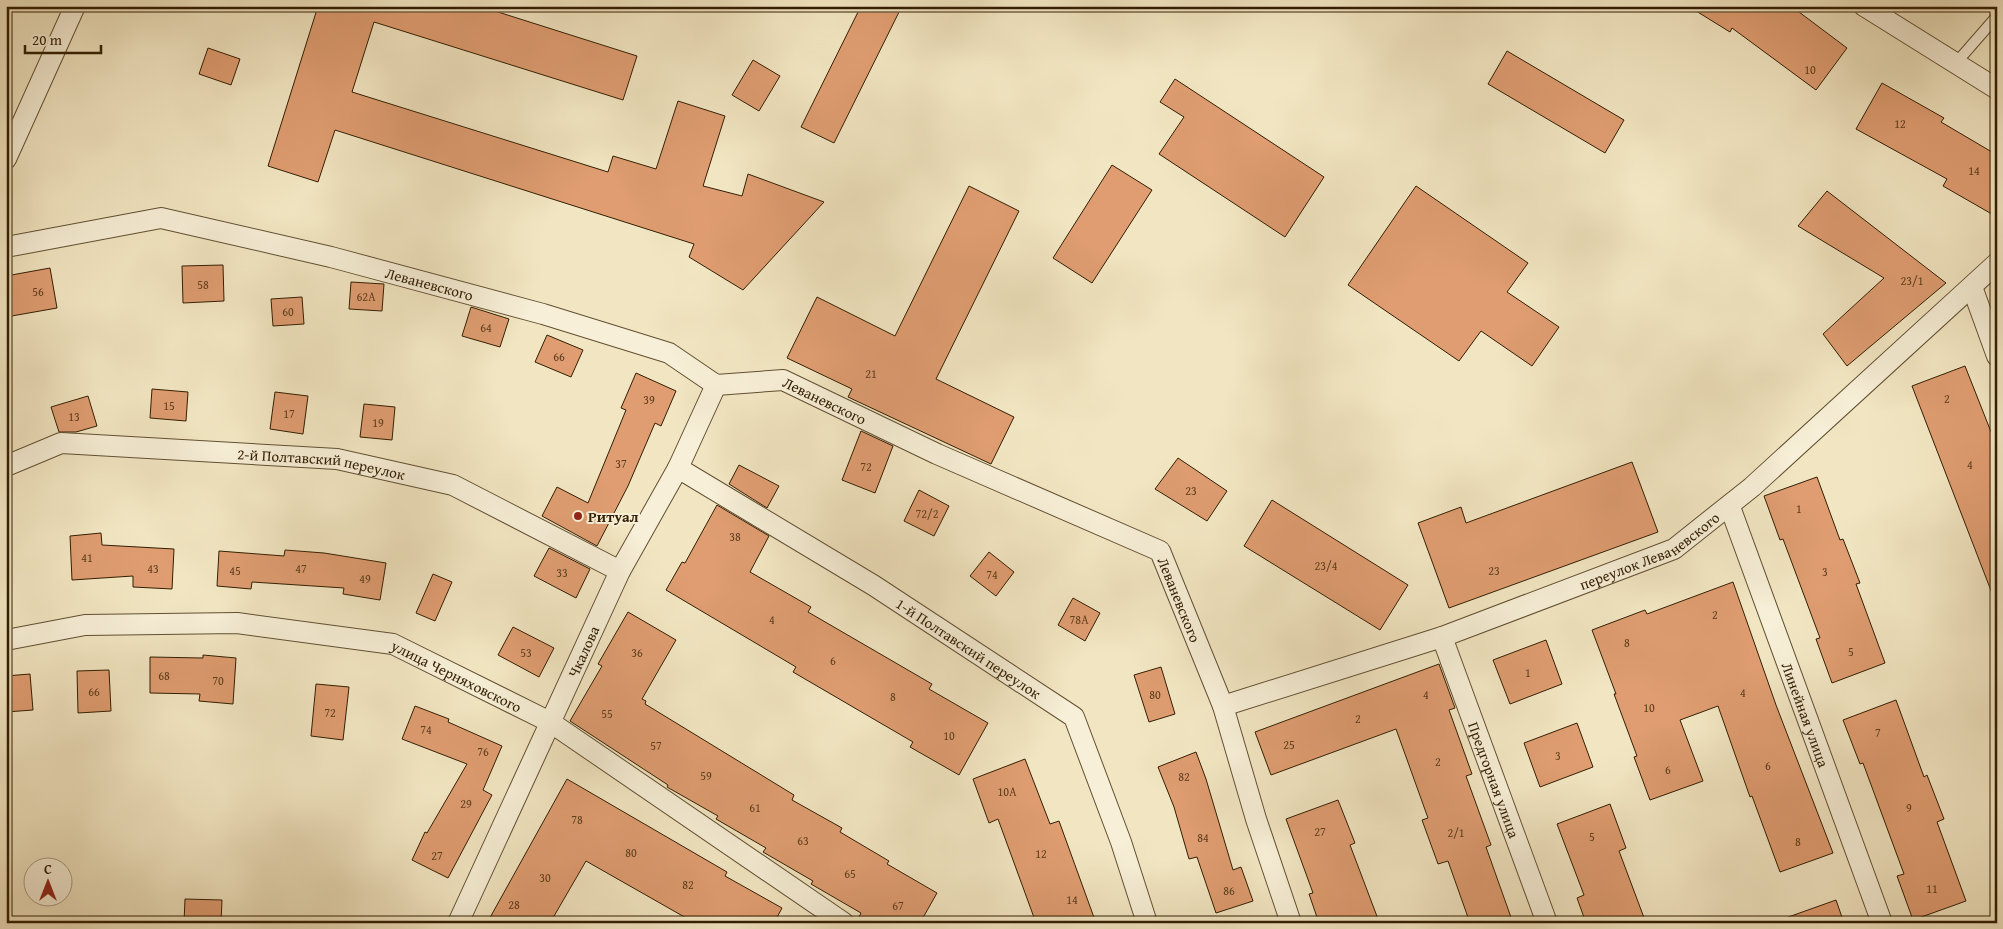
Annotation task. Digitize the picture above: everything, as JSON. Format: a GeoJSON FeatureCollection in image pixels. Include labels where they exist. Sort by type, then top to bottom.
{"type":"FeatureCollection","features":[{"type":"Feature","properties":{"kind":"street"},"geometry":{"type":"LineString","coordinates":[[6,159],[75,6]]}},
{"type":"Feature","properties":{"kind":"street"},"geometry":{"type":"LineString","coordinates":[[1864,6],[1997,89]]}},
{"type":"Feature","properties":{"kind":"street","name":"Леваневского"},"geometry":{"type":"LineString","coordinates":[[6,247],[161,218],[331,257],[543,314],[669,353],[716,385],[783,380],[937,454],[1160,551],[1223,706],[1256,819],[1292,923]]}},
{"type":"Feature","properties":{"kind":"street","name":"переулок Леваневского"},"geometry":{"type":"LineString","coordinates":[[1223,706],[1442,637],[1674,548],[1730,507],[1997,263]]}},
{"type":"Feature","properties":{"kind":"street"},"geometry":{"type":"LineString","coordinates":[[1972,287],[1997,356]]}},
{"type":"Feature","properties":{"kind":"street","name":"Чкалова"},"geometry":{"type":"LineString","coordinates":[[458,923],[620,572],[678,468],[716,385]]}},
{"type":"Feature","properties":{"kind":"street","name":"2-й Полтавский переулок"},"geometry":{"type":"LineString","coordinates":[[6,466],[61,443],[337,460],[453,485],[620,572]]}},
{"type":"Feature","properties":{"kind":"street","name":"1-й Полтавский переулок"},"geometry":{"type":"LineString","coordinates":[[678,468],[873,585],[1074,717],[1121,842],[1147,923]]}},
{"type":"Feature","properties":{"kind":"street","name":"Линейная улица"},"geometry":{"type":"LineString","coordinates":[[1730,507],[1882,923]]}},
{"type":"Feature","properties":{"kind":"street","name":"улица Черняховского"},"geometry":{"type":"LineString","coordinates":[[6,640],[84,625],[237,623],[393,644],[550,722],[844,923]]}},
{"type":"Feature","properties":{"kind":"street","name":"Предгорная улица"},"geometry":{"type":"LineString","coordinates":[[1442,637],[1547,923]]}},
{"type":"Feature","properties":{"kind":"lane"},"geometry":{"type":"LineString","coordinates":[[1956,63],[1997,16]]}},
{"type":"Feature","properties":{"kind":"building"},"geometry":{"type":"Polygon","coordinates":[[[318,6],[479,6],[637,56],[623,100],[374,22],[352,92],[608,172],[613,156],[656,169],[678,101],[725,116],[703,186],[742,196],[748,174],[824,202],[743,290],[689,257],[694,244],[335,130],[318,182],[268,166],[318,6]]]}},
{"type":"Feature","properties":{"kind":"building"},"geometry":{"type":"Polygon","coordinates":[[[861,6],[902,6],[834,143],[801,127],[861,6]]]}},
{"type":"Feature","properties":{"kind":"building"},"geometry":{"type":"Polygon","coordinates":[[[1688,6],[1791,6],[1847,48],[1816,90],[1732,28],[1730,32],[1688,6]]]}},
{"type":"Feature","properties":{"kind":"building"},"geometry":{"type":"Polygon","coordinates":[[[208,48],[240,59],[231,85],[199,74],[208,48]]]}},
{"type":"Feature","properties":{"kind":"building"},"geometry":{"type":"Polygon","coordinates":[[[1507,51],[1624,120],[1605,153],[1488,84],[1507,51]]]}},
{"type":"Feature","properties":{"kind":"building"},"geometry":{"type":"Polygon","coordinates":[[[753,60],[780,76],[759,111],[732,95],[753,60]]]}},
{"type":"Feature","properties":{"kind":"building"},"geometry":{"type":"Polygon","coordinates":[[[1175,79],[1324,177],[1285,237],[1159,154],[1184,117],[1160,102],[1175,79]]]}},
{"type":"Feature","properties":{"kind":"building"},"geometry":{"type":"Polygon","coordinates":[[[1882,83],[1944,118],[1941,122],[1997,155],[1997,217],[1943,186],[1947,179],[1856,129],[1882,83]]]}},
{"type":"Feature","properties":{"kind":"building"},"geometry":{"type":"Polygon","coordinates":[[[1112,165],[1152,190],[1092,283],[1053,258],[1112,165]]]}},
{"type":"Feature","properties":{"kind":"building"},"geometry":{"type":"Polygon","coordinates":[[[969,186],[1019,211],[936,379],[1014,417],[991,464],[848,397],[852,389],[787,358],[817,297],[895,336],[969,186]]]}},
{"type":"Feature","properties":{"kind":"building"},"geometry":{"type":"Polygon","coordinates":[[[1416,186],[1528,263],[1507,292],[1559,327],[1532,366],[1481,331],[1459,361],[1348,285],[1416,186]]]}},
{"type":"Feature","properties":{"kind":"building"},"geometry":{"type":"Polygon","coordinates":[[[1827,191],[1946,283],[1847,366],[1823,334],[1884,278],[1798,226],[1827,191]]]}},
{"type":"Feature","properties":{"kind":"building"},"geometry":{"type":"Polygon","coordinates":[[[223,265],[224,301],[183,303],[182,266],[223,265]]]}},
{"type":"Feature","properties":{"kind":"building"},"geometry":{"type":"Polygon","coordinates":[[[50,268],[57,308],[6,317],[6,276],[50,268]]]}},
{"type":"Feature","properties":{"kind":"building"},"geometry":{"type":"Polygon","coordinates":[[[351,282],[384,284],[382,311],[349,309],[351,282]]]}},
{"type":"Feature","properties":{"kind":"building"},"geometry":{"type":"Polygon","coordinates":[[[302,297],[304,324],[273,326],[271,299],[302,297]]]}},
{"type":"Feature","properties":{"kind":"building"},"geometry":{"type":"Polygon","coordinates":[[[471,307],[509,319],[500,347],[462,336],[471,307]]]}},
{"type":"Feature","properties":{"kind":"building"},"geometry":{"type":"Polygon","coordinates":[[[547,335],[583,350],[571,377],[535,362],[547,335]]]}},
{"type":"Feature","properties":{"kind":"building"},"geometry":{"type":"Polygon","coordinates":[[[1965,366],[1997,447],[1997,601],[1995,601],[1912,386],[1965,366]]]}},
{"type":"Feature","properties":{"kind":"building"},"geometry":{"type":"Polygon","coordinates":[[[636,373],[676,391],[661,426],[655,423],[628,486],[597,546],[542,516],[557,487],[588,503],[626,410],[621,408],[636,373]]]}},
{"type":"Feature","properties":{"kind":"building"},"geometry":{"type":"Polygon","coordinates":[[[152,389],[188,392],[186,421],[150,418],[152,389]]]}},
{"type":"Feature","properties":{"kind":"building"},"geometry":{"type":"Polygon","coordinates":[[[275,392],[308,396],[303,434],[270,429],[275,392]]]}},
{"type":"Feature","properties":{"kind":"building"},"geometry":{"type":"Polygon","coordinates":[[[88,396],[97,426],[76,432],[59,432],[51,407],[88,396]]]}},
{"type":"Feature","properties":{"kind":"building"},"geometry":{"type":"Polygon","coordinates":[[[364,404],[395,407],[392,440],[360,437],[364,404]]]}},
{"type":"Feature","properties":{"kind":"building"},"geometry":{"type":"Polygon","coordinates":[[[861,431],[893,446],[875,493],[842,480],[861,431]]]}},
{"type":"Feature","properties":{"kind":"building"},"geometry":{"type":"Polygon","coordinates":[[[1178,458],[1227,491],[1207,521],[1155,489],[1178,458]]]}},
{"type":"Feature","properties":{"kind":"building"},"geometry":{"type":"Polygon","coordinates":[[[1632,462],[1658,532],[1449,608],[1418,523],[1461,507],[1466,523],[1632,462]]]}},
{"type":"Feature","properties":{"kind":"building"},"geometry":{"type":"Polygon","coordinates":[[[739,465],[779,486],[767,508],[729,484],[739,465]]]}},
{"type":"Feature","properties":{"kind":"building"},"geometry":{"type":"Polygon","coordinates":[[[1817,477],[1840,540],[1843,539],[1860,583],[1856,584],[1885,663],[1832,683],[1816,639],[1820,638],[1783,539],[1780,540],[1764,496],[1817,477]]]}},
{"type":"Feature","properties":{"kind":"building"},"geometry":{"type":"Polygon","coordinates":[[[919,490],[949,506],[934,536],[904,521],[919,490]]]}},
{"type":"Feature","properties":{"kind":"building"},"geometry":{"type":"Polygon","coordinates":[[[1272,500],[1408,585],[1380,630],[1244,546],[1272,500]]]}},
{"type":"Feature","properties":{"kind":"building"},"geometry":{"type":"Polygon","coordinates":[[[717,505],[769,536],[750,572],[811,607],[808,612],[932,684],[929,689],[988,723],[959,775],[910,747],[913,742],[793,672],[796,667],[666,590],[682,562],[685,563],[717,505]]]}},
{"type":"Feature","properties":{"kind":"building"},"geometry":{"type":"Polygon","coordinates":[[[101,533],[102,545],[174,549],[172,589],[133,587],[133,576],[72,580],[70,536],[101,533]]]}},
{"type":"Feature","properties":{"kind":"building"},"geometry":{"type":"Polygon","coordinates":[[[549,548],[590,569],[576,598],[534,576],[549,548]]]}},
{"type":"Feature","properties":{"kind":"building"},"geometry":{"type":"Polygon","coordinates":[[[285,550],[324,553],[386,563],[380,600],[343,594],[344,588],[252,582],[251,589],[217,586],[219,551],[284,556],[285,550]]]}},
{"type":"Feature","properties":{"kind":"building"},"geometry":{"type":"Polygon","coordinates":[[[989,552],[1014,572],[996,596],[970,576],[989,552]]]}},
{"type":"Feature","properties":{"kind":"building"},"geometry":{"type":"Polygon","coordinates":[[[433,574],[452,582],[435,621],[416,613],[433,574]]]}},
{"type":"Feature","properties":{"kind":"building"},"geometry":{"type":"Polygon","coordinates":[[[1733,582],[1776,705],[1833,853],[1780,872],[1752,796],[1750,797],[1718,706],[1680,720],[1703,781],[1650,800],[1634,757],[1637,756],[1614,694],[1616,694],[1592,630],[1645,610],[1647,614],[1733,582]]]}},
{"type":"Feature","properties":{"kind":"building"},"geometry":{"type":"Polygon","coordinates":[[[1073,598],[1100,613],[1085,641],[1058,625],[1073,598]]]}},
{"type":"Feature","properties":{"kind":"building"},"geometry":{"type":"Polygon","coordinates":[[[628,612],[676,640],[642,699],[646,701],[645,704],[794,795],[792,800],[842,828],[840,832],[889,861],[887,864],[937,893],[920,923],[856,923],[861,913],[811,884],[813,881],[763,852],[766,848],[716,819],[718,816],[667,787],[668,785],[570,721],[602,666],[598,664],[628,612]]]}},
{"type":"Feature","properties":{"kind":"building"},"geometry":{"type":"Polygon","coordinates":[[[513,627],[554,648],[539,677],[498,655],[513,627]]]}},
{"type":"Feature","properties":{"kind":"building"},"geometry":{"type":"Polygon","coordinates":[[[1546,640],[1562,684],[1510,704],[1493,660],[1546,640]]]}},
{"type":"Feature","properties":{"kind":"building"},"geometry":{"type":"Polygon","coordinates":[[[203,655],[236,658],[233,704],[199,701],[200,694],[150,693],[150,657],[203,658],[203,655]]]}},
{"type":"Feature","properties":{"kind":"building"},"geometry":{"type":"Polygon","coordinates":[[[1439,664],[1455,708],[1449,710],[1472,774],[1466,776],[1491,845],[1486,847],[1513,923],[1470,923],[1448,861],[1438,864],[1422,820],[1428,818],[1396,729],[1271,775],[1255,732],[1439,664]]]}},
{"type":"Feature","properties":{"kind":"building"},"geometry":{"type":"Polygon","coordinates":[[[1161,667],[1175,714],[1149,722],[1134,675],[1161,667]]]}},
{"type":"Feature","properties":{"kind":"building"},"geometry":{"type":"Polygon","coordinates":[[[109,670],[111,711],[78,713],[77,671],[109,670]]]}},
{"type":"Feature","properties":{"kind":"building"},"geometry":{"type":"Polygon","coordinates":[[[30,674],[33,710],[6,712],[6,676],[30,674]]]}},
{"type":"Feature","properties":{"kind":"building"},"geometry":{"type":"Polygon","coordinates":[[[316,684],[349,687],[343,740],[311,736],[316,684]]]}},
{"type":"Feature","properties":{"kind":"building"},"geometry":{"type":"Polygon","coordinates":[[[1896,700],[1924,777],[1927,775],[1944,819],[1937,822],[1966,901],[1913,920],[1897,876],[1904,874],[1863,763],[1860,764],[1843,720],[1896,700]]]}},
{"type":"Feature","properties":{"kind":"building"},"geometry":{"type":"Polygon","coordinates":[[[415,706],[449,719],[448,722],[502,746],[483,790],[492,795],[448,878],[412,860],[425,832],[427,833],[467,764],[402,739],[415,706]]]}},
{"type":"Feature","properties":{"kind":"building"},"geometry":{"type":"Polygon","coordinates":[[[1577,723],[1593,767],[1540,787],[1524,743],[1577,723]]]}},
{"type":"Feature","properties":{"kind":"building"},"geometry":{"type":"Polygon","coordinates":[[[1196,752],[1233,870],[1241,867],[1253,901],[1216,913],[1197,857],[1189,859],[1174,807],[1158,767],[1196,752]]]}},
{"type":"Feature","properties":{"kind":"building"},"geometry":{"type":"Polygon","coordinates":[[[1025,759],[1050,824],[1059,821],[1096,923],[1036,923],[998,819],[989,823],[973,779],[1025,759]]]}},
{"type":"Feature","properties":{"kind":"building"},"geometry":{"type":"Polygon","coordinates":[[[567,779],[727,872],[725,876],[782,908],[774,923],[695,923],[586,861],[550,923],[487,923],[567,779]]]}},
{"type":"Feature","properties":{"kind":"building"},"geometry":{"type":"Polygon","coordinates":[[[1338,800],[1355,843],[1350,845],[1378,919],[1367,923],[1319,923],[1309,894],[1313,893],[1286,819],[1338,800]]]}},
{"type":"Feature","properties":{"kind":"building"},"geometry":{"type":"Polygon","coordinates":[[[1610,804],[1626,848],[1619,851],[1646,923],[1586,923],[1577,898],[1584,895],[1557,824],[1610,804]]]}},
{"type":"Feature","properties":{"kind":"building"},"geometry":{"type":"Polygon","coordinates":[[[185,899],[222,900],[221,923],[184,923],[185,899]]]}},
{"type":"Feature","properties":{"kind":"building"},"geometry":{"type":"Polygon","coordinates":[[[1836,900],[1844,923],[1780,923],[1780,920],[1836,900]]]}},
{"type":"Feature","properties":{"kind":"place","name":"Ритуал"},"geometry":{"type":"Point","coordinates":[578,516]}}]}
